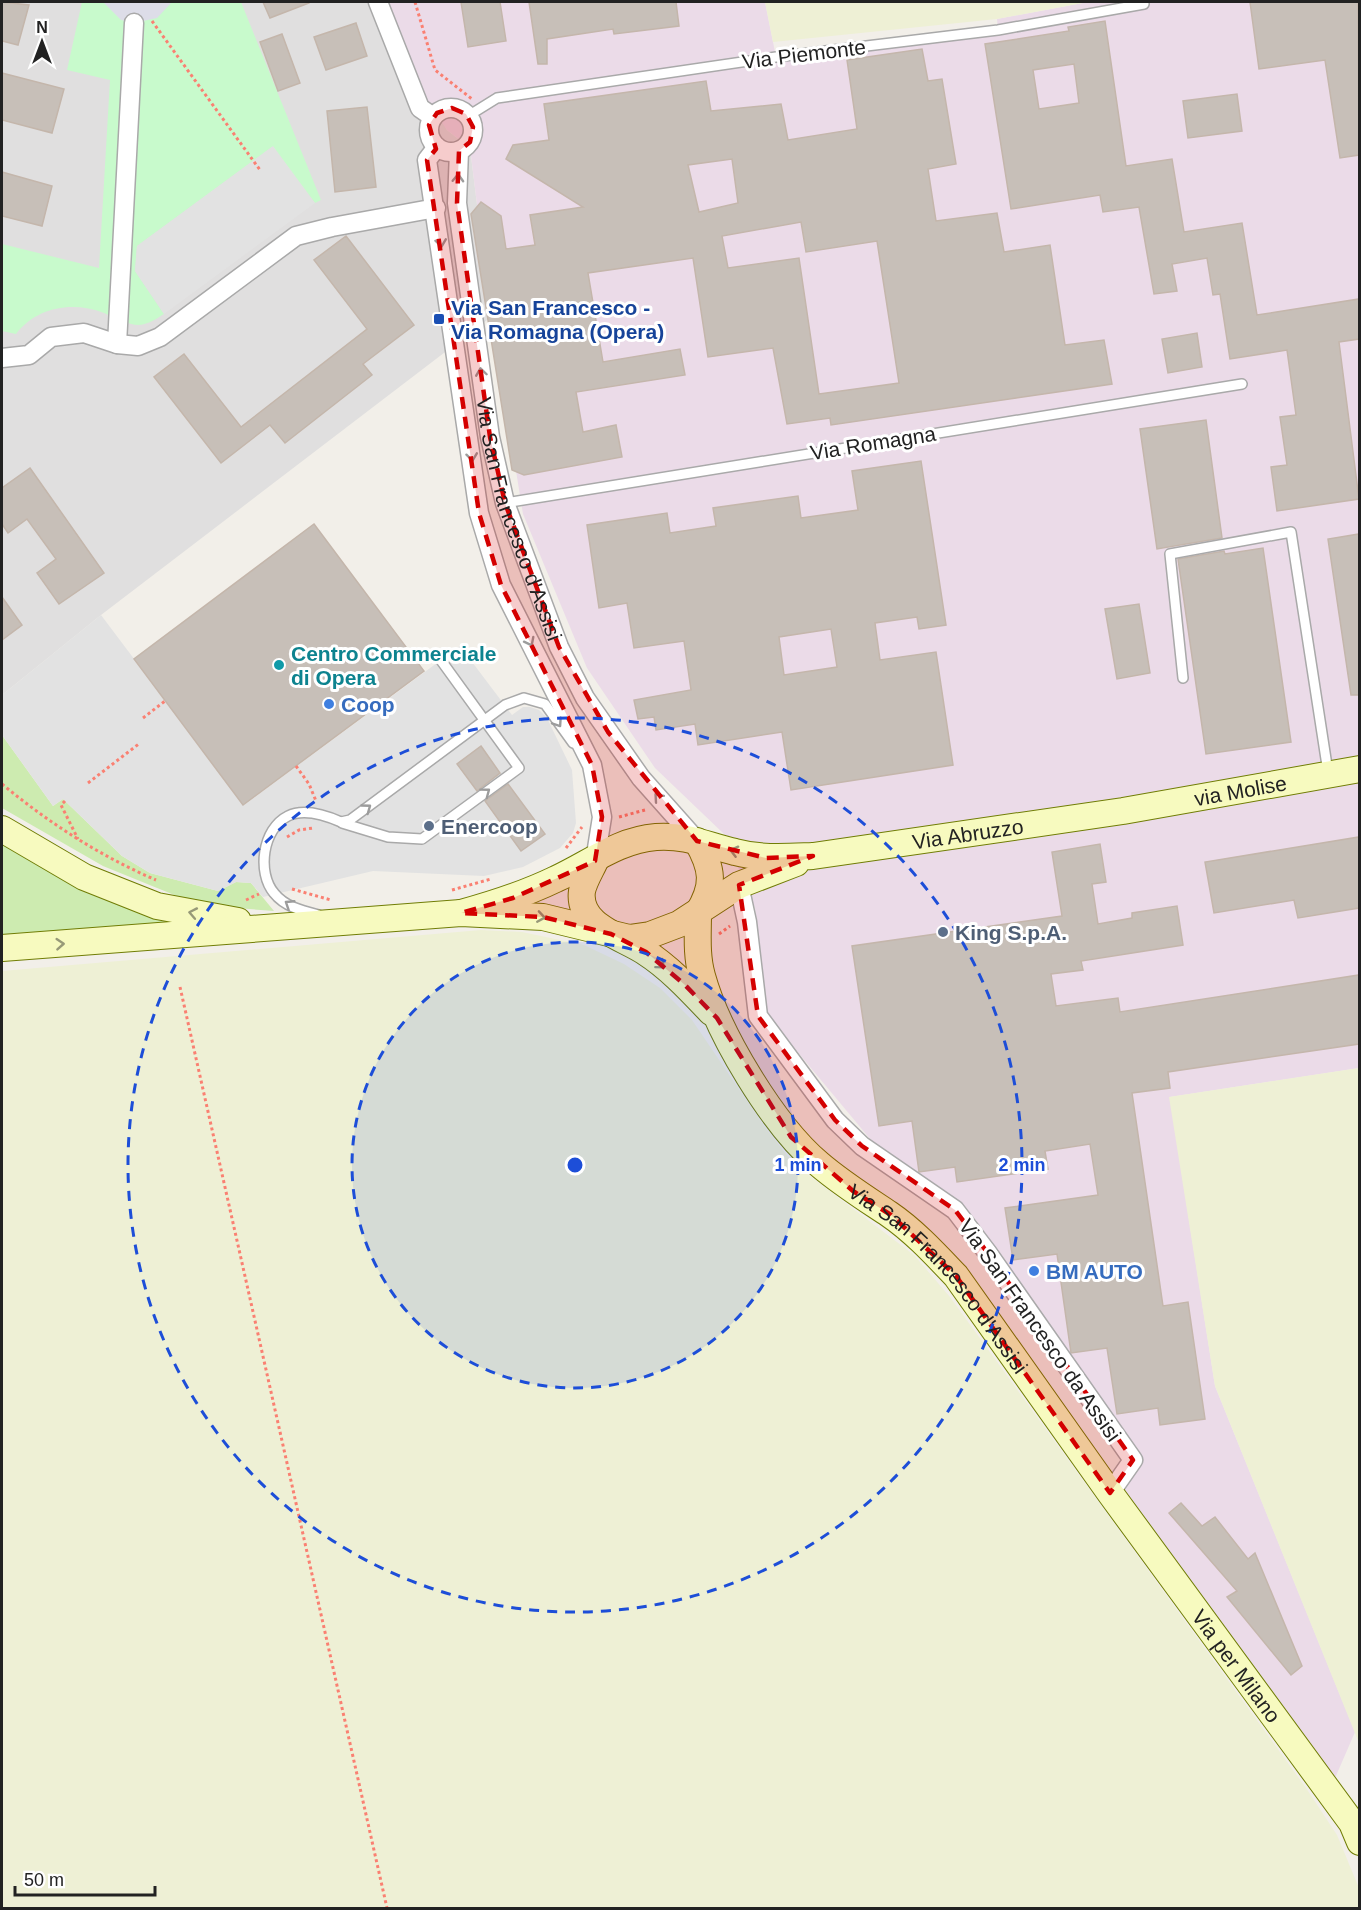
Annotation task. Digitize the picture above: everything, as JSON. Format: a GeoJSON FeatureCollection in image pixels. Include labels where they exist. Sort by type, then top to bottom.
{"type":"FeatureCollection","features":[{"type":"Feature","properties":{"kind":"main road","name":"via Molise"},"geometry":{"type":"LineString","coordinates":[[1123,811],[1329,777],[1359,769]]}},
{"type":"Feature","properties":{"kind":"main road","name":"Via Abruzzo"},"geometry":{"type":"LineString","coordinates":[[697,841],[766,858],[813,856],[1123,811]]}},
{"type":"Feature","properties":{"kind":"main road"},"geometry":{"type":"LineString","coordinates":[[2,829],[84,877],[158,906],[271,927]]}},
{"type":"Feature","properties":{"kind":"main road"},"geometry":{"type":"LineString","coordinates":[[2,948],[271,927],[343,911],[543,917],[629,938],[650,935],[698,913],[708,897],[711,875],[706,857],[697,841],[683,836],[629,841],[610,849],[595,861],[513,898],[461,913]]}},
{"type":"Feature","properties":{"kind":"main road","name":"Via Abruzzo"},"geometry":{"type":"LineString","coordinates":[[698,913],[739,885],[813,856]]}},
{"type":"Feature","properties":{"kind":"main road"},"geometry":{"type":"LineString","coordinates":[[595,861],[582,891],[584,907],[596,924],[611,934]]}},
{"type":"Feature","properties":{"kind":"main road","name":"Via San Francesco d'Assisi"},"geometry":{"type":"LineString","coordinates":[[698,913],[697,952],[702,976],[717,1018],[764,1099],[791,1137],[853,1191],[891,1215],[932,1250],[957,1276],[1110,1493]]}},
{"type":"Feature","properties":{"kind":"main road","name":"Via San Francesco d'Assisi"},"geometry":{"type":"LineString","coordinates":[[611,934],[646,952],[685,985],[717,1018]]}},
{"type":"Feature","properties":{"kind":"main road","name":"Via per Milano"},"geometry":{"type":"LineString","coordinates":[[1110,1493],[1352,1823],[1359,1842]]}},
{"type":"Feature","properties":{"kind":"street"},"geometry":{"type":"LineString","coordinates":[[378,2],[420,108],[433,117]]}},
{"type":"Feature","properties":{"kind":"street"},"geometry":{"type":"LineString","coordinates":[[117,344],[134,23]]}},
{"type":"Feature","properties":{"kind":"street"},"geometry":{"type":"LineString","coordinates":[[444,109],[475,111],[473,135],[470,142],[459,151],[445,152],[437,147],[429,132],[433,117],[444,109]]}},
{"type":"Feature","properties":{"kind":"street","name":"Via San Francesco d'Assisi"},"geometry":{"type":"LineString","coordinates":[[437,147],[427,160],[436,208],[479,513],[501,585],[592,765],[602,821],[595,861]]}},
{"type":"Feature","properties":{"kind":"street","name":"Via San Francesco d'Assisi"},"geometry":{"type":"LineString","coordinates":[[459,151],[457,203],[490,437],[505,503],[559,647],[580,687],[608,732],[665,805],[697,841]]}},
{"type":"Feature","properties":{"kind":"street"},"geometry":{"type":"LineString","coordinates":[[2,358],[29,355],[51,337],[84,333],[117,344],[138,346],[160,337],[296,236],[332,226],[436,208]]}},
{"type":"Feature","properties":{"kind":"street","name":"Via San Francesco da Assisi"},"geometry":{"type":"LineString","coordinates":[[739,885],[747,922],[758,1016],[835,1120],[862,1146],[955,1210],[987,1252],[1133,1460],[1110,1493]]}},
{"type":"Feature","properties":{"kind":"lane","name":"Via Piemonte"},"geometry":{"type":"LineString","coordinates":[[475,111],[497,98],[776,57],[998,30],[1144,4]]}},
{"type":"Feature","properties":{"kind":"lane","name":"Via Romagna"},"geometry":{"type":"LineString","coordinates":[[505,503],[1242,384]]}},
{"type":"Feature","properties":{"kind":"lane"},"geometry":{"type":"LineString","coordinates":[[1183,678],[1170,554],[1291,532],[1329,777]]}},
{"type":"Feature","properties":{"kind":"lane"},"geometry":{"type":"LineString","coordinates":[[343,911],[295,908],[274,894],[265,877],[264,855],[271,832],[286,817],[299,813],[324,814],[388,837],[422,839],[519,768],[440,660]]}},
{"type":"Feature","properties":{"kind":"lane"},"geometry":{"type":"LineString","coordinates":[[341,822],[350,820],[505,705],[524,698],[545,704],[592,765]]}},
{"type":"Feature","properties":{"kind":"path"},"geometry":{"type":"LineString","coordinates":[[415,2],[435,70],[475,111]]}},
{"type":"Feature","properties":{"kind":"path"},"geometry":{"type":"LineString","coordinates":[[134,23],[136,17],[142,14],[152,20],[260,170]]}},
{"type":"Feature","properties":{"kind":"path"},"geometry":{"type":"LineString","coordinates":[[143,718],[165,701]]}},
{"type":"Feature","properties":{"kind":"path"},"geometry":{"type":"LineString","coordinates":[[88,783],[140,743]]}},
{"type":"Feature","properties":{"kind":"path"},"geometry":{"type":"LineString","coordinates":[[281,843],[292,833],[313,829],[315,795],[296,766]]}},
{"type":"Feature","properties":{"kind":"path"},"geometry":{"type":"LineString","coordinates":[[2,784],[38,814],[78,840],[99,850],[124,867],[164,883]]}},
{"type":"Feature","properties":{"kind":"path"},"geometry":{"type":"LineString","coordinates":[[65,801],[61,805],[78,840]]}},
{"type":"Feature","properties":{"kind":"path"},"geometry":{"type":"LineString","coordinates":[[561,852],[585,824],[665,805]]}},
{"type":"Feature","properties":{"kind":"path"},"geometry":{"type":"LineString","coordinates":[[443,891],[499,878]]}},
{"type":"Feature","properties":{"kind":"path"},"geometry":{"type":"LineString","coordinates":[[237,902],[244,901],[281,880],[293,890],[331,900],[343,911]]}},
{"type":"Feature","properties":{"kind":"path"},"geometry":{"type":"LineString","coordinates":[[180,987],[387,1908]]}},
{"type":"Feature","properties":{"kind":"highlighted area"},"geometry":{"type":"Polygon","coordinates":[[[452,108],[466,114],[473,127],[470,142],[459,151],[457,203],[490,437],[505,503],[559,647],[608,732],[697,841],[766,858],[813,856],[739,885],[758,1016],[835,1120],[862,1146],[955,1210],[987,1252],[1133,1460],[1110,1493],[956,1276],[891,1215],[853,1191],[791,1137],[717,1018],[685,985],[646,952],[611,934],[543,917],[461,913],[513,898],[595,861],[602,817],[592,765],[501,585],[479,513],[427,160],[436,149],[429,125],[437,113],[452,108]]]}},
{"type":"Feature","properties":{"kind":"shaded area"},"geometry":{"type":"Polygon","coordinates":[[[2,2],[383,2],[447,130],[470,148],[491,317],[101,615],[2,695],[2,2]]]}},
{"type":"Feature","properties":{"kind":"shaded area"},"geometry":{"type":"Polygon","coordinates":[[[103,2],[172,2],[157,18],[134,23],[121,20],[103,2]]]}},
{"type":"Feature","properties":{"kind":"shaded area"},"geometry":{"type":"Polygon","coordinates":[[[383,2],[765,2],[776,57],[998,30],[997,19],[1088,2],[1359,2],[1359,1068],[1170,1097],[1215,1386],[1355,1732],[1329,1792],[1110,1493],[1132,1459],[975,1219],[881,1152],[765,1013],[755,908],[724,834],[655,768],[587,668],[523,514],[491,317],[470,148],[447,130],[416,85],[383,2]]]}},
{"type":"Feature","properties":{"kind":"shaded area"},"geometry":{"type":"Polygon","coordinates":[[[273,146],[315,203],[164,314],[135,271],[137,246],[273,146]]]}},
{"type":"Feature","properties":{"kind":"shaded area"},"geometry":{"type":"Polygon","coordinates":[[[101,615],[244,805],[460,646],[512,715],[523,707],[530,707],[539,710],[547,718],[572,770],[576,823],[573,833],[560,848],[523,867],[484,876],[373,871],[263,897],[251,883],[236,882],[218,891],[150,873],[122,856],[63,799],[53,806],[2,735],[2,695],[101,615]]]}},
{"type":"Feature","properties":{"kind":"green space"},"geometry":{"type":"Polygon","coordinates":[[[82,2],[241,2],[321,200],[315,203],[272,147],[137,246],[135,271],[164,314],[149,322],[135,325],[92,309],[68,307],[45,312],[24,325],[16,334],[2,331],[2,244],[99,268],[110,80],[67,70],[82,2]]]}},
{"type":"Feature","properties":{"kind":"green space"},"geometry":{"type":"Polygon","coordinates":[[[765,2],[1088,2],[997,19],[773,42],[765,2]]]}},
{"type":"Feature","properties":{"kind":"green space"},"geometry":{"type":"Polygon","coordinates":[[[2,735],[53,806],[63,799],[122,856],[150,873],[218,891],[236,882],[251,883],[274,911],[199,905],[103,866],[2,808],[2,735]]]}},
{"type":"Feature","properties":{"kind":"green space"},"geometry":{"type":"Polygon","coordinates":[[[2,843],[186,923],[2,940],[2,843]]]}},
{"type":"Feature","properties":{"kind":"green space"},"geometry":{"type":"Polygon","coordinates":[[[481,930],[522,932],[584,945],[624,964],[660,988],[692,1020],[764,1126],[794,1164],[914,1255],[950,1297],[1306,1788],[1337,1835],[1359,1888],[1359,1908],[2,1908],[2,971],[481,930]]]}},
{"type":"Feature","properties":{"kind":"green space"},"geometry":{"type":"Polygon","coordinates":[[[1360,1068],[1359,1743],[1215,1386],[1169,1097],[1360,1068]]]}},
{"type":"Feature","properties":{"kind":"building"},"geometry":{"type":"Polygon","coordinates":[[[2,2],[29,5],[18,45],[2,41],[2,2]]]}},
{"type":"Feature","properties":{"kind":"building"},"geometry":{"type":"Polygon","coordinates":[[[263,2],[309,2],[309,3],[270,18],[263,2]]]}},
{"type":"Feature","properties":{"kind":"building"},"geometry":{"type":"Polygon","coordinates":[[[461,2],[500,2],[506,41],[468,47],[461,2]]]}},
{"type":"Feature","properties":{"kind":"building"},"geometry":{"type":"Polygon","coordinates":[[[529,2],[676,2],[679,26],[614,34],[613,29],[547,39],[547,64],[538,64],[529,2]]]}},
{"type":"Feature","properties":{"kind":"building"},"geometry":{"type":"Polygon","coordinates":[[[1250,2],[1358,2],[1359,155],[1340,158],[1325,60],[1259,69],[1250,2]]]}},
{"type":"Feature","properties":{"kind":"building"},"geometry":{"type":"Polygon","coordinates":[[[1105,21],[1126,166],[1172,159],[1184,232],[1242,223],[1257,315],[1359,299],[1359,339],[1339,342],[1359,499],[1277,511],[1271,467],[1287,465],[1280,417],[1296,415],[1287,350],[1230,359],[1220,294],[1213,295],[1207,258],[1172,264],[1177,291],[1154,294],[1139,207],[1103,212],[1100,195],[1011,209],[985,44],[1069,31],[1068,27],[1105,21]],[[1074,64],[1033,70],[1039,109],[1079,103],[1074,64]]]}},
{"type":"Feature","properties":{"kind":"building"},"geometry":{"type":"Polygon","coordinates":[[[356,23],[367,56],[326,70],[314,37],[356,23]]]}},
{"type":"Feature","properties":{"kind":"building"},"geometry":{"type":"Polygon","coordinates":[[[282,34],[300,83],[278,91],[260,42],[282,34]]]}},
{"type":"Feature","properties":{"kind":"building"},"geometry":{"type":"Polygon","coordinates":[[[922,49],[928,81],[942,79],[956,164],[928,169],[936,221],[997,213],[1004,252],[1050,245],[1065,345],[1104,340],[1112,384],[831,425],[830,418],[787,424],[773,348],[708,357],[693,258],[588,273],[603,362],[680,349],[685,375],[576,392],[583,432],[616,425],[622,457],[524,475],[512,470],[471,214],[481,202],[501,216],[506,249],[535,245],[530,215],[583,207],[506,159],[513,145],[549,140],[544,104],[706,81],[711,111],[781,104],[788,140],[857,129],[847,60],[922,49]],[[732,159],[688,165],[699,212],[738,203],[732,159]],[[801,222],[722,236],[728,268],[799,258],[819,394],[899,383],[877,241],[806,252],[801,222]]]}},
{"type":"Feature","properties":{"kind":"building"},"geometry":{"type":"Polygon","coordinates":[[[2,73],[64,89],[52,133],[2,120],[2,73]]]}},
{"type":"Feature","properties":{"kind":"building"},"geometry":{"type":"Polygon","coordinates":[[[1237,94],[1242,131],[1188,138],[1183,101],[1237,94]]]}},
{"type":"Feature","properties":{"kind":"building"},"geometry":{"type":"Polygon","coordinates":[[[367,107],[376,187],[335,192],[327,111],[367,107]]]}},
{"type":"Feature","properties":{"kind":"building"},"geometry":{"type":"Polygon","coordinates":[[[2,172],[52,186],[42,226],[2,216],[2,172]]]}},
{"type":"Feature","properties":{"kind":"building"},"geometry":{"type":"Polygon","coordinates":[[[346,236],[414,325],[363,364],[372,375],[285,443],[270,425],[221,463],[154,377],[184,354],[241,427],[367,329],[314,260],[346,236]]]}},
{"type":"Feature","properties":{"kind":"building"},"geometry":{"type":"Polygon","coordinates":[[[1197,333],[1202,367],[1168,373],[1162,339],[1197,333]]]}},
{"type":"Feature","properties":{"kind":"building"},"geometry":{"type":"Polygon","coordinates":[[[1206,420],[1222,538],[1157,549],[1140,429],[1206,420]]]}},
{"type":"Feature","properties":{"kind":"building"},"geometry":{"type":"Polygon","coordinates":[[[921,461],[946,625],[919,629],[917,617],[875,623],[880,660],[936,652],[953,765],[791,790],[782,732],[698,745],[695,724],[656,730],[654,717],[638,719],[634,700],[691,690],[684,641],[634,648],[627,603],[599,608],[587,525],[667,513],[670,533],[716,526],[713,508],[798,496],[801,518],[858,510],[852,471],[921,461]],[[831,629],[779,637],[784,675],[837,667],[831,629]]]}},
{"type":"Feature","properties":{"kind":"building"},"geometry":{"type":"Polygon","coordinates":[[[30,468],[104,573],[59,604],[37,573],[56,559],[27,519],[8,533],[2,524],[2,488],[30,468]]]}},
{"type":"Feature","properties":{"kind":"building","name":"Centro Commerciale di Opera"},"geometry":{"type":"Polygon","coordinates":[[[314,524],[424,671],[243,805],[134,659],[314,524]]]}},
{"type":"Feature","properties":{"kind":"building"},"geometry":{"type":"Polygon","coordinates":[[[1359,534],[1359,695],[1351,695],[1328,539],[1359,534]]]}},
{"type":"Feature","properties":{"kind":"building"},"geometry":{"type":"Polygon","coordinates":[[[1263,548],[1291,742],[1206,754],[1178,559],[1224,551],[1225,554],[1263,548]]]}},
{"type":"Feature","properties":{"kind":"building"},"geometry":{"type":"Polygon","coordinates":[[[2,597],[22,625],[2,640],[2,597]]]}},
{"type":"Feature","properties":{"kind":"building"},"geometry":{"type":"Polygon","coordinates":[[[1139,604],[1150,673],[1117,679],[1105,609],[1139,604]]]}},
{"type":"Feature","properties":{"kind":"building"},"geometry":{"type":"Polygon","coordinates":[[[481,746],[500,773],[477,791],[457,764],[481,746]]]}},
{"type":"Feature","properties":{"kind":"building"},"geometry":{"type":"Polygon","coordinates":[[[508,784],[545,834],[521,851],[485,801],[508,784]]]}},
{"type":"Feature","properties":{"kind":"building"},"geometry":{"type":"Polygon","coordinates":[[[1359,837],[1359,908],[1298,918],[1294,900],[1214,913],[1205,862],[1359,837]]]}},
{"type":"Feature","properties":{"kind":"building"},"geometry":{"type":"Polygon","coordinates":[[[1100,844],[1106,882],[1092,884],[1098,924],[1132,918],[1132,913],[1177,906],[1183,945],[1081,961],[1083,970],[1051,974],[1056,1006],[1118,998],[1120,1012],[1359,975],[1359,1044],[1168,1072],[1170,1088],[1132,1093],[1163,1306],[1188,1302],[1205,1419],[1160,1425],[1158,1408],[1117,1414],[1107,1348],[1071,1353],[1057,1254],[1013,1260],[1005,1208],[1098,1195],[1090,1144],[1045,1151],[1048,1169],[957,1182],[955,1167],[919,1172],[912,1121],[879,1126],[852,946],[1062,916],[1052,852],[1100,844]]]}},
{"type":"Feature","properties":{"kind":"building"},"geometry":{"type":"Polygon","coordinates":[[[1181,1503],[1202,1526],[1215,1517],[1248,1559],[1255,1553],[1302,1666],[1291,1675],[1227,1597],[1237,1591],[1169,1513],[1181,1503]]]}},
{"type":"Feature","properties":{"kind":"place","name":"Via San Francesco - Via Romagna (Opera)"},"geometry":{"type":"Point","coordinates":[439,319]}},
{"type":"Feature","properties":{"kind":"place","name":"Centro Commerciale di Opera"},"geometry":{"type":"Point","coordinates":[279,665]}},
{"type":"Feature","properties":{"kind":"place","name":"Coop"},"geometry":{"type":"Point","coordinates":[329,704]}},
{"type":"Feature","properties":{"kind":"place","name":"Enercoop"},"geometry":{"type":"Point","coordinates":[429,826]}},
{"type":"Feature","properties":{"kind":"place","name":"King S.p.A."},"geometry":{"type":"Point","coordinates":[943,932]}},
{"type":"Feature","properties":{"kind":"place","name":"BM AUTO"},"geometry":{"type":"Point","coordinates":[1034,1271]}}]}
